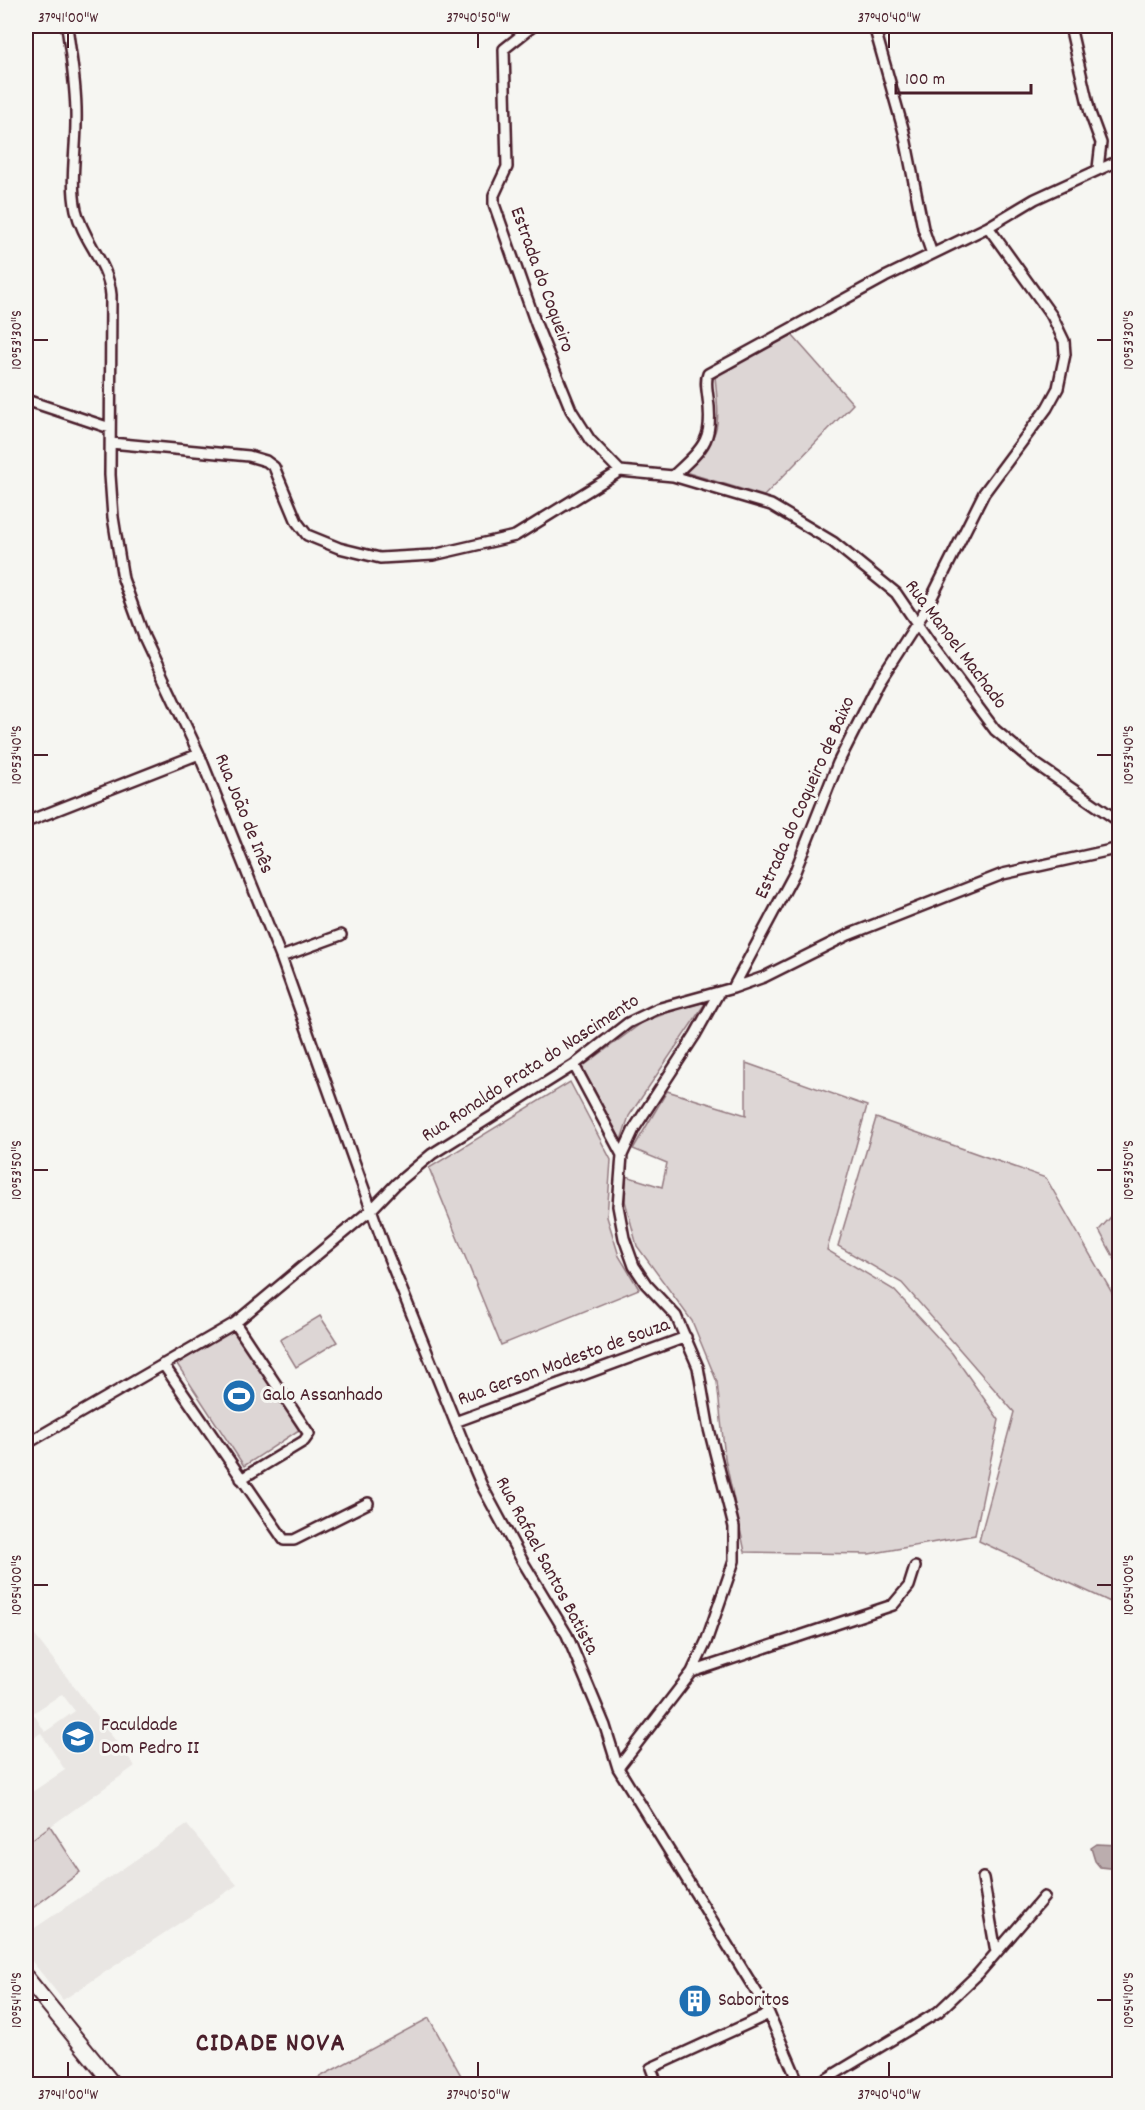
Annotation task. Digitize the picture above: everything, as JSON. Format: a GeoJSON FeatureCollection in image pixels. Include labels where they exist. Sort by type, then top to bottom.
{"type":"FeatureCollection","features":[{"type":"Feature","properties":{"kind":"main road"},"geometry":{"type":"LineString","coordinates":[[26,1977],[113,2085]]}},
{"type":"Feature","properties":{"kind":"street","name":"Rua João de Inês"},"geometry":{"type":"LineString","coordinates":[[67,26],[76,119],[74,189],[76,211],[83,230],[110,277],[110,428],[113,517],[123,579],[144,637],[199,754],[281,957],[372,1209]]}},
{"type":"Feature","properties":{"kind":"street","name":"Estrada do Coqueiro"},"geometry":{"type":"LineString","coordinates":[[533,26],[504,49],[507,167],[494,195],[494,204],[536,324],[571,410],[590,440],[620,471]]}},
{"type":"Feature","properties":{"kind":"street"},"geometry":{"type":"LineString","coordinates":[[874,26],[904,132],[922,228],[932,254]]}},
{"type":"Feature","properties":{"kind":"street"},"geometry":{"type":"LineString","coordinates":[[1070,26],[1088,103],[1101,142],[1098,168]]}},
{"type":"Feature","properties":{"kind":"street"},"geometry":{"type":"LineString","coordinates":[[673,476],[691,459],[710,431],[712,420],[706,384],[708,374],[932,254],[1098,168],[1119,160]]}},
{"type":"Feature","properties":{"kind":"street","name":"Estrada do Coqueiro de Baixo"},"geometry":{"type":"LineString","coordinates":[[733,988],[794,874],[847,742],[879,682],[938,587],[984,493],[1047,408],[1064,368],[1064,341],[1052,316],[988,227]]}},
{"type":"Feature","properties":{"kind":"street"},"geometry":{"type":"LineString","coordinates":[[26,400],[110,428]]}},
{"type":"Feature","properties":{"kind":"street"},"geometry":{"type":"LineString","coordinates":[[111,443],[249,456],[266,461],[278,472],[297,522],[307,535],[339,548],[380,558],[433,555],[515,536],[620,471]]}},
{"type":"Feature","properties":{"kind":"street","name":"Rua Manoel Machado"},"geometry":{"type":"LineString","coordinates":[[620,471],[673,476],[761,501],[815,530],[896,593],[995,730],[1036,764],[1119,822]]}},
{"type":"Feature","properties":{"kind":"street"},"geometry":{"type":"LineString","coordinates":[[26,822],[199,754]]}},
{"type":"Feature","properties":{"kind":"street","name":"Rua Ronaldo Prata do Nascimento"},"geometry":{"type":"LineString","coordinates":[[26,1444],[235,1323],[372,1209],[396,1184],[432,1154],[574,1065],[628,1023],[686,999],[733,988],[764,976],[848,935],[994,877],[1023,868],[1119,848]]}},
{"type":"Feature","properties":{"kind":"street"},"geometry":{"type":"LineString","coordinates":[[281,957],[341,935]]}},
{"type":"Feature","properties":{"kind":"street"},"geometry":{"type":"LineString","coordinates":[[618,1768],[692,1672],[706,1642],[731,1574],[735,1539],[708,1425],[700,1376],[676,1316],[646,1284],[628,1252],[618,1206],[622,1155],[645,1109],[695,1035],[718,992]]}},
{"type":"Feature","properties":{"kind":"street"},"geometry":{"type":"LineString","coordinates":[[574,1065],[622,1155]]}},
{"type":"Feature","properties":{"kind":"street","name":"Rua Rafael Santos Batista"},"geometry":{"type":"LineString","coordinates":[[372,1209],[404,1299],[482,1486],[523,1562],[567,1635],[605,1726],[618,1768],[769,2014],[799,2085]]}},
{"type":"Feature","properties":{"kind":"street"},"geometry":{"type":"LineString","coordinates":[[235,1323],[309,1434],[304,1441],[241,1479]]}},
{"type":"Feature","properties":{"kind":"street","name":"Rua Gerson Modesto de Souza"},"geometry":{"type":"LineString","coordinates":[[455,1422],[686,1337]]}},
{"type":"Feature","properties":{"kind":"street"},"geometry":{"type":"LineString","coordinates":[[163,1364],[284,1540],[294,1540],[368,1503]]}},
{"type":"Feature","properties":{"kind":"street"},"geometry":{"type":"LineString","coordinates":[[692,1672],[893,1605],[909,1586],[915,1567]]}},
{"type":"Feature","properties":{"kind":"street"},"geometry":{"type":"LineString","coordinates":[[983,1878],[996,1952]]}},
{"type":"Feature","properties":{"kind":"street"},"geometry":{"type":"LineString","coordinates":[[818,2085],[938,2012],[966,1987],[1044,1897]]}},
{"type":"Feature","properties":{"kind":"street"},"geometry":{"type":"LineString","coordinates":[[657,2085],[651,2068],[769,2014]]}},
{"type":"Feature","properties":{"kind":"shaded area"},"geometry":{"type":"Polygon","coordinates":[[[792,335],[853,404],[764,496],[685,472],[706,448],[716,430],[718,409],[715,376],[792,335]]]}},
{"type":"Feature","properties":{"kind":"shaded area"},"geometry":{"type":"Polygon","coordinates":[[[706,1002],[629,1116],[621,1140],[582,1067],[643,1022],[680,1008],[706,1002]]]}},
{"type":"Feature","properties":{"kind":"shaded area"},"geometry":{"type":"Polygon","coordinates":[[[746,1063],[867,1106],[827,1250],[894,1290],[952,1353],[999,1420],[975,1535],[869,1554],[745,1552],[725,1458],[717,1382],[692,1321],[637,1246],[625,1201],[626,1176],[662,1187],[667,1163],[633,1149],[667,1091],[746,1115],[746,1063]]]}},
{"type":"Feature","properties":{"kind":"shaded area"},"geometry":{"type":"Polygon","coordinates":[[[570,1082],[611,1160],[607,1217],[619,1256],[639,1289],[501,1345],[429,1168],[570,1082]]]}},
{"type":"Feature","properties":{"kind":"shaded area"},"geometry":{"type":"Polygon","coordinates":[[[876,1118],[1046,1178],[1119,1305],[1119,1606],[979,1541],[1014,1412],[902,1283],[838,1246],[876,1118]]]}},
{"type":"Feature","properties":{"kind":"shaded area"},"geometry":{"type":"Polygon","coordinates":[[[1119,1208],[1119,1267],[1099,1230],[1119,1208]]]}},
{"type":"Feature","properties":{"kind":"shaded area"},"geometry":{"type":"Polygon","coordinates":[[[320,1316],[337,1342],[296,1367],[280,1340],[320,1316]]]}},
{"type":"Feature","properties":{"kind":"shaded area","name":"Galo Assanhado"},"geometry":{"type":"Polygon","coordinates":[[[235,1326],[302,1428],[244,1466],[177,1364],[235,1326]]]}},
{"type":"Feature","properties":{"kind":"shaded area","name":"Faculdade Dom Pedro II"},"geometry":{"type":"Polygon","coordinates":[[[26,1624],[135,1766],[26,1844],[26,1837],[32,1833],[26,1822],[26,1796],[65,1770],[41,1733],[26,1742],[28,1726],[26,1722],[26,1624]],[[62,1694],[33,1713],[45,1732],[75,1711],[62,1694]]]}},
{"type":"Feature","properties":{"kind":"shaded area"},"geometry":{"type":"Polygon","coordinates":[[[187,1825],[237,1885],[63,2000],[26,1954],[26,1934],[187,1825]]]}},
{"type":"Feature","properties":{"kind":"shaded area"},"geometry":{"type":"Polygon","coordinates":[[[50,1826],[80,1872],[26,1913],[26,1844],[50,1826]]]}},
{"type":"Feature","properties":{"kind":"shaded area"},"geometry":{"type":"Polygon","coordinates":[[[1097,1844],[1119,1845],[1119,1869],[1100,1867],[1095,1861],[1091,1848],[1097,1844]]]}},
{"type":"Feature","properties":{"kind":"shaded area"},"geometry":{"type":"Polygon","coordinates":[[[429,2018],[464,2081],[458,2084],[320,2084],[316,2079],[429,2018]]]}},
{"type":"Feature","properties":{"kind":"place","name":"Galo Assanhado"},"geometry":{"type":"Point","coordinates":[239,1396]}},
{"type":"Feature","properties":{"kind":"place","name":"Faculdade Dom Pedro II"},"geometry":{"type":"Point","coordinates":[78,1737]}},
{"type":"Feature","properties":{"kind":"place","name":"Saboritos"},"geometry":{"type":"Point","coordinates":[695,2001]}},
{"type":"Feature","properties":{"kind":"district","name":"CIDADE NOVA"},"geometry":{"type":"Point","coordinates":[271,2044]}}]}
